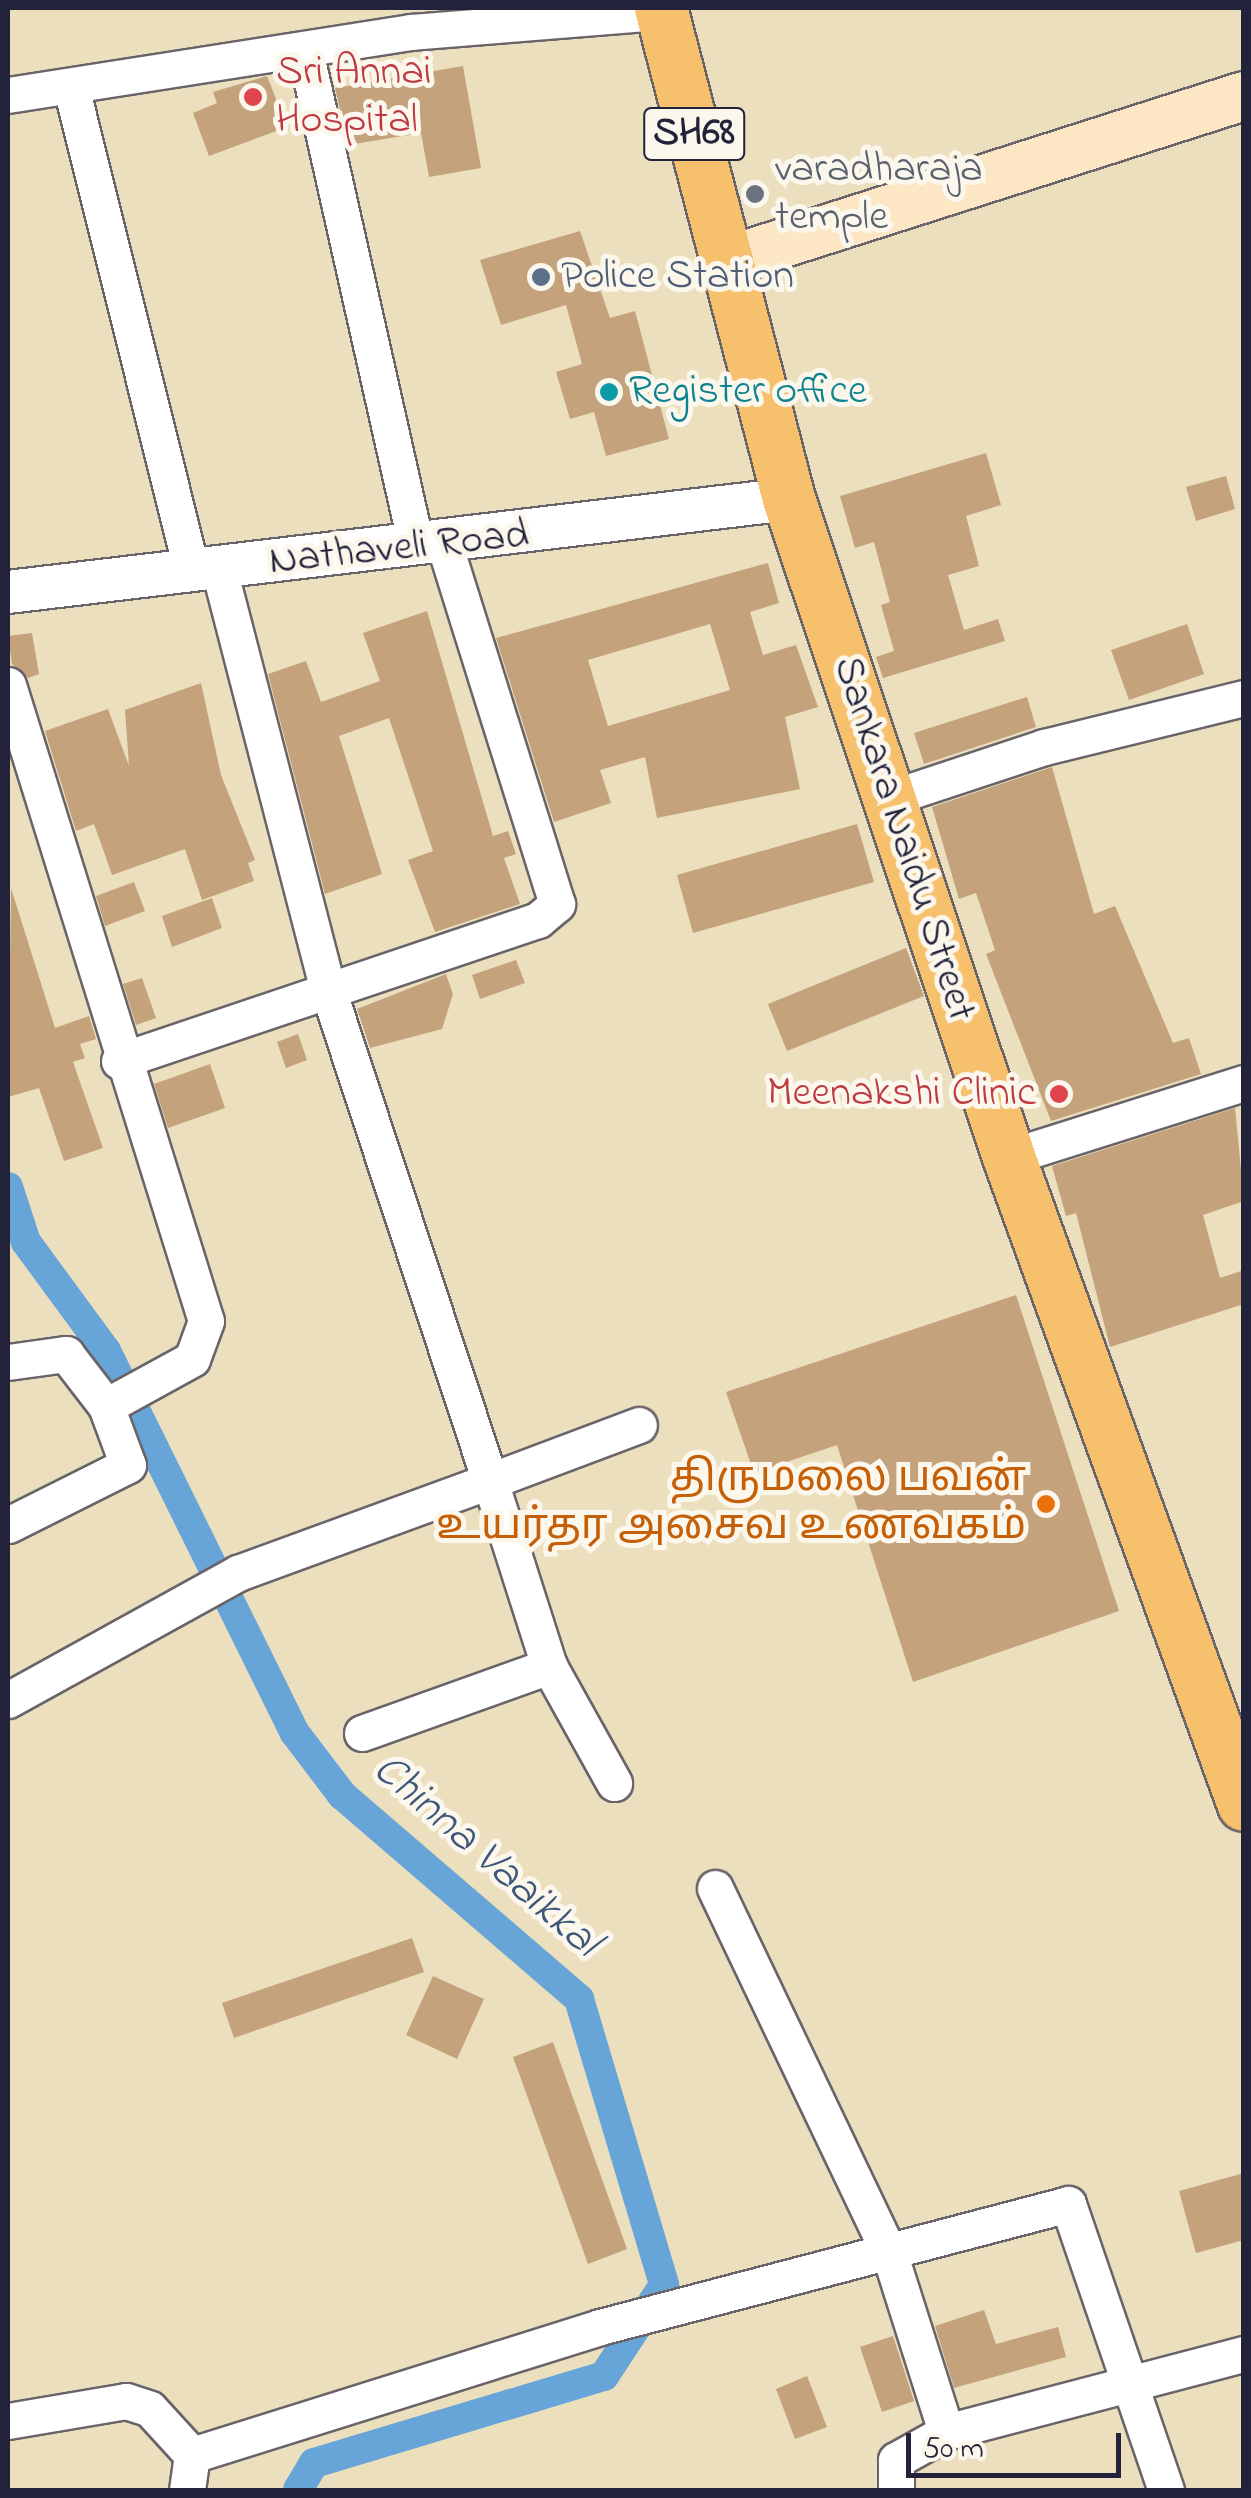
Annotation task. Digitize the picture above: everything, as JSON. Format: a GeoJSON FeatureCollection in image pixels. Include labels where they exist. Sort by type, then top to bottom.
{"type":"FeatureCollection","features":[{"type":"Feature","properties":{"kind":"main road","name":"SH68"},"geometry":{"type":"LineString","coordinates":[[661,10],[727,261]]}},
{"type":"Feature","properties":{"kind":"main road"},"geometry":{"type":"LineString","coordinates":[[727,261],[1244,96]]}},
{"type":"Feature","properties":{"kind":"main road","name":"Sankara Naidu Street"},"geometry":{"type":"LineString","coordinates":[[727,261],[790,498],[890,798],[1010,1156],[1244,1805]]}},
{"type":"Feature","properties":{"kind":"street"},"geometry":{"type":"LineString","coordinates":[[8,95],[305,51],[409,20],[661,10]]}},
{"type":"Feature","properties":{"kind":"street"},"geometry":{"type":"LineString","coordinates":[[119,1061],[538,920],[557,904],[430,544],[305,51]]}},
{"type":"Feature","properties":{"kind":"street"},"geometry":{"type":"LineString","coordinates":[[71,86],[329,993],[549,1666],[614,1783]]}},
{"type":"Feature","properties":{"kind":"street","name":"Nathaveli Road"},"geometry":{"type":"LineString","coordinates":[[8,592],[790,498]]}},
{"type":"Feature","properties":{"kind":"street"},"geometry":{"type":"LineString","coordinates":[[8,684],[119,1061],[206,1321],[192,1359],[123,1396]]}},
{"type":"Feature","properties":{"kind":"street"},"geometry":{"type":"LineString","coordinates":[[890,798],[1044,746],[1244,698]]}},
{"type":"Feature","properties":{"kind":"street"},"geometry":{"type":"LineString","coordinates":[[1010,1156],[1244,1083]]}},
{"type":"Feature","properties":{"kind":"street"},"geometry":{"type":"LineString","coordinates":[[8,1362],[66,1354],[123,1396]]}},
{"type":"Feature","properties":{"kind":"street"},"geometry":{"type":"LineString","coordinates":[[8,1525],[123,1473],[123,1396]]}},
{"type":"Feature","properties":{"kind":"street"},"geometry":{"type":"LineString","coordinates":[[8,1700],[238,1573],[640,1425]]}},
{"type":"Feature","properties":{"kind":"street"},"geometry":{"type":"LineString","coordinates":[[362,1733],[549,1666]]}},
{"type":"Feature","properties":{"kind":"street"},"geometry":{"type":"LineString","coordinates":[[715,1888],[889,2252],[946,2432]]}},
{"type":"Feature","properties":{"kind":"street"},"geometry":{"type":"LineString","coordinates":[[192,2456],[600,2326],[1068,2204],[1136,2380],[1166,2490]]}},
{"type":"Feature","properties":{"kind":"street"},"geometry":{"type":"LineString","coordinates":[[896,2490],[896,2460],[946,2432],[1244,2354]]}},
{"type":"Feature","properties":{"kind":"street"},"geometry":{"type":"LineString","coordinates":[[8,2422],[126,2402],[150,2409],[192,2456]]}},
{"type":"Feature","properties":{"kind":"street"},"geometry":{"type":"LineString","coordinates":[[187,2490],[192,2456]]}},
{"type":"Feature","properties":{"kind":"building"},"geometry":{"type":"Polygon","coordinates":[[[463,66],[481,168],[429,177],[421,133],[348,145],[335,88],[463,66]]]}},
{"type":"Feature","properties":{"kind":"building"},"geometry":{"type":"Polygon","coordinates":[[[267,76],[287,127],[209,156],[193,113],[217,103],[213,92],[267,76]]]}},
{"type":"Feature","properties":{"kind":"building"},"geometry":{"type":"Polygon","coordinates":[[[580,231],[610,318],[635,311],[669,439],[606,456],[594,412],[570,419],[556,372],[582,364],[566,305],[501,325],[480,260],[580,231]]]}},
{"type":"Feature","properties":{"kind":"building"},"geometry":{"type":"Polygon","coordinates":[[[986,453],[1001,505],[966,516],[979,566],[948,575],[964,630],[998,619],[1005,641],[883,678],[876,657],[894,651],[881,605],[890,602],[874,542],[855,548],[840,496],[986,453]]]}},
{"type":"Feature","properties":{"kind":"building"},"geometry":{"type":"Polygon","coordinates":[[[1226,476],[1235,509],[1196,521],[1186,487],[1226,476]]]}},
{"type":"Feature","properties":{"kind":"building"},"geometry":{"type":"Polygon","coordinates":[[[768,563],[779,603],[750,612],[763,655],[796,645],[818,707],[785,717],[800,789],[657,818],[645,757],[600,770],[611,803],[554,822],[496,638],[768,563]],[[710,624],[588,660],[608,726],[730,690],[710,624]]]}},
{"type":"Feature","properties":{"kind":"building"},"geometry":{"type":"Polygon","coordinates":[[[427,611],[493,836],[508,831],[516,854],[504,858],[520,904],[435,932],[408,860],[433,851],[389,718],[339,736],[382,874],[325,894],[268,674],[306,661],[321,702],[380,681],[363,633],[427,611]]]}},
{"type":"Feature","properties":{"kind":"building"},"geometry":{"type":"Polygon","coordinates":[[[1187,624],[1204,674],[1129,700],[1111,650],[1187,624]]]}},
{"type":"Feature","properties":{"kind":"building"},"geometry":{"type":"Polygon","coordinates":[[[32,633],[39,674],[28,678],[12,664],[8,636],[32,633]]]}},
{"type":"Feature","properties":{"kind":"building"},"geometry":{"type":"Polygon","coordinates":[[[201,683],[221,775],[255,860],[248,863],[254,881],[202,900],[185,849],[112,875],[94,824],[76,831],[45,731],[108,709],[129,766],[125,710],[201,683]]]}},
{"type":"Feature","properties":{"kind":"building"},"geometry":{"type":"Polygon","coordinates":[[[1027,697],[1036,727],[924,764],[914,733],[1027,697]]]}},
{"type":"Feature","properties":{"kind":"building"},"geometry":{"type":"Polygon","coordinates":[[[1052,767],[1094,914],[1115,906],[1173,1043],[1189,1038],[1201,1074],[1051,1121],[986,954],[995,950],[976,893],[959,899],[932,807],[1052,767]]]}},
{"type":"Feature","properties":{"kind":"building"},"geometry":{"type":"Polygon","coordinates":[[[857,824],[874,882],[693,933],[677,875],[857,824]]]}},
{"type":"Feature","properties":{"kind":"building"},"geometry":{"type":"Polygon","coordinates":[[[134,882],[145,911],[105,926],[96,896],[134,882]]]}},
{"type":"Feature","properties":{"kind":"building"},"geometry":{"type":"Polygon","coordinates":[[[11,888],[55,1028],[89,1016],[96,1039],[80,1044],[85,1058],[73,1062],[103,1148],[64,1161],[39,1088],[8,1097],[11,888]]]}},
{"type":"Feature","properties":{"kind":"building"},"geometry":{"type":"Polygon","coordinates":[[[212,898],[222,928],[172,947],[162,916],[212,898]]]}},
{"type":"Feature","properties":{"kind":"building"},"geometry":{"type":"Polygon","coordinates":[[[906,948],[924,996],[787,1051],[768,1004],[906,948]]]}},
{"type":"Feature","properties":{"kind":"building"},"geometry":{"type":"Polygon","coordinates":[[[516,960],[525,983],[480,999],[472,975],[516,960]]]}},
{"type":"Feature","properties":{"kind":"building"},"geometry":{"type":"Polygon","coordinates":[[[446,974],[453,994],[442,1029],[370,1048],[357,1009],[446,974]]]}},
{"type":"Feature","properties":{"kind":"building"},"geometry":{"type":"Polygon","coordinates":[[[142,978],[156,1018],[136,1025],[123,984],[142,978]]]}},
{"type":"Feature","properties":{"kind":"building"},"geometry":{"type":"Polygon","coordinates":[[[298,1034],[307,1060],[286,1068],[277,1042],[298,1034]]]}},
{"type":"Feature","properties":{"kind":"building"},"geometry":{"type":"Polygon","coordinates":[[[210,1064],[225,1108],[168,1128],[154,1084],[210,1064]]]}},
{"type":"Feature","properties":{"kind":"building"},"geometry":{"type":"Polygon","coordinates":[[[1235,1108],[1244,1201],[1203,1215],[1220,1278],[1244,1270],[1244,1304],[1110,1347],[1076,1213],[1066,1216],[1052,1166],[1235,1108]]]}},
{"type":"Feature","properties":{"kind":"building"},"geometry":{"type":"Polygon","coordinates":[[[1016,1295],[1119,1611],[913,1682],[837,1445],[754,1473],[726,1392],[1016,1295]]]}},
{"type":"Feature","properties":{"kind":"building"},"geometry":{"type":"Polygon","coordinates":[[[412,1938],[424,1972],[234,2038],[222,2003],[412,1938]]]}},
{"type":"Feature","properties":{"kind":"building"},"geometry":{"type":"Polygon","coordinates":[[[433,1976],[484,1999],[457,2059],[406,2035],[433,1976]]]}},
{"type":"Feature","properties":{"kind":"building"},"geometry":{"type":"Polygon","coordinates":[[[553,2042],[627,2249],[588,2264],[513,2057],[553,2042]]]}},
{"type":"Feature","properties":{"kind":"building"},"geometry":{"type":"Polygon","coordinates":[[[1244,2173],[1244,2240],[1196,2253],[1179,2191],[1244,2173]]]}},
{"type":"Feature","properties":{"kind":"building"},"geometry":{"type":"Polygon","coordinates":[[[984,2310],[996,2344],[1058,2327],[1066,2357],[954,2388],[935,2326],[984,2310]]]}},
{"type":"Feature","properties":{"kind":"building"},"geometry":{"type":"Polygon","coordinates":[[[893,2336],[914,2401],[882,2412],[860,2347],[893,2336]]]}},
{"type":"Feature","properties":{"kind":"building"},"geometry":{"type":"Polygon","coordinates":[[[807,2376],[827,2427],[795,2439],[776,2389],[807,2376]]]}},
{"type":"Feature","properties":{"kind":"waterway","name":"Chinna Vaaikkal"},"geometry":{"type":"LineString","coordinates":[[8,1187],[26,1242],[106,1351],[295,1733],[342,1795],[579,1999],[664,2285],[604,2376],[314,2463],[298,2490]]}},
{"type":"Feature","properties":{"kind":"place","name":"Sri Annai Hospital"},"geometry":{"type":"Point","coordinates":[253,97]}},
{"type":"Feature","properties":{"kind":"place","name":"varadharaja temple"},"geometry":{"type":"Point","coordinates":[755,194]}},
{"type":"Feature","properties":{"kind":"place","name":"Police Station"},"geometry":{"type":"Point","coordinates":[541,277]}},
{"type":"Feature","properties":{"kind":"place","name":"Register office"},"geometry":{"type":"Point","coordinates":[609,392]}},
{"type":"Feature","properties":{"kind":"place","name":"Meenakshi Clinic"},"geometry":{"type":"Point","coordinates":[1059,1094]}},
{"type":"Feature","properties":{"kind":"place","name":"திருமலை பவன் உயர்தர அசைவ உணவகம்"},"geometry":{"type":"Point","coordinates":[1046,1504]}}]}
